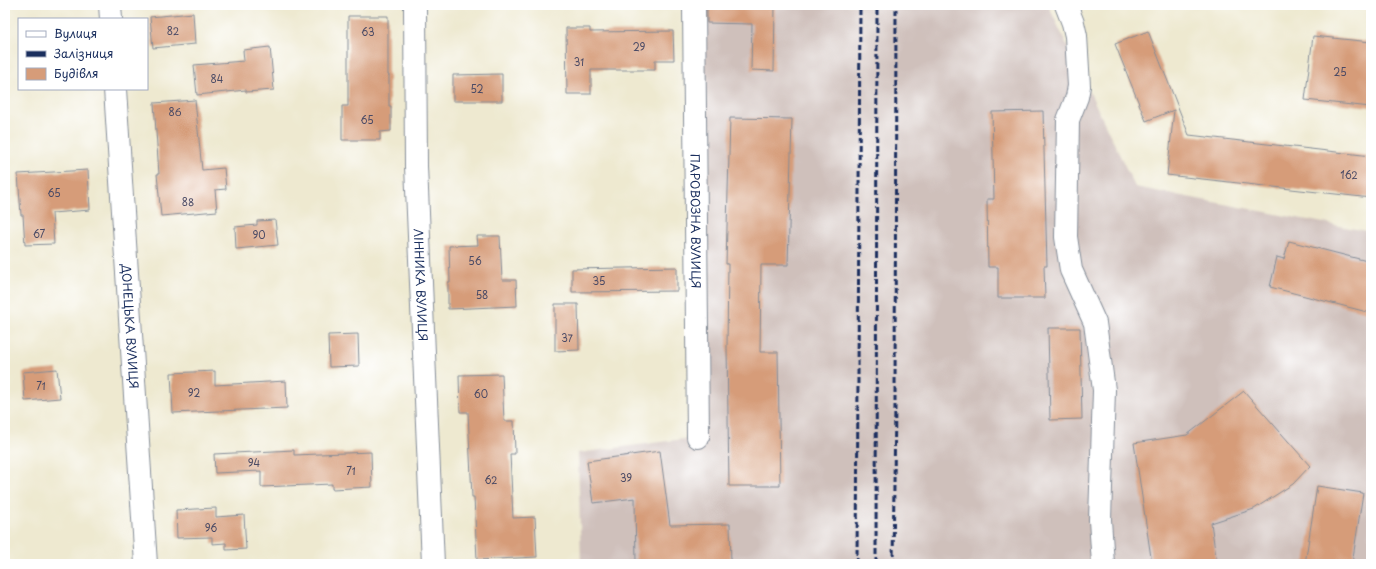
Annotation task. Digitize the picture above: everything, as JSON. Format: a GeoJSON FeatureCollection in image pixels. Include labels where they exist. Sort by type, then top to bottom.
{"type":"FeatureCollection","features":[{"type":"Feature","properties":{"kind":"street"},"geometry":{"type":"LineString","coordinates":[[110,5],[111,18]]}},
{"type":"Feature","properties":{"kind":"street","name":"ЛІННИКА ВУЛИЦЯ"},"geometry":{"type":"LineString","coordinates":[[415,5],[416,166],[432,564]]}},
{"type":"Feature","properties":{"kind":"street","name":"ПАРОВОЗНА ВУЛИЦЯ"},"geometry":{"type":"LineString","coordinates":[[694,5],[698,437]]}},
{"type":"Feature","properties":{"kind":"street"},"geometry":{"type":"LineString","coordinates":[[1066,5],[1076,36],[1078,86],[1077,97],[1068,120],[1067,131],[1066,237],[1071,270],[1095,323],[1104,390],[1100,520],[1102,564]]}},
{"type":"Feature","properties":{"kind":"street","name":"ДОНЕЦЬКА ВУЛИЦЯ"},"geometry":{"type":"LineString","coordinates":[[115,90],[146,564]]}},
{"type":"Feature","properties":{"kind":"shaded area"},"geometry":{"type":"Polygon","coordinates":[[[705,5],[1048,5],[1135,187],[1371,232],[1371,564],[581,564],[578,453],[698,437],[705,5]]]}},
{"type":"Feature","properties":{"kind":"building"},"geometry":{"type":"Polygon","coordinates":[[[707,5],[775,5],[774,71],[751,70],[752,24],[707,23],[707,5]]]}},
{"type":"Feature","properties":{"kind":"building"},"geometry":{"type":"Polygon","coordinates":[[[193,13],[195,44],[153,48],[150,17],[193,13]]]}},
{"type":"Feature","properties":{"kind":"building"},"geometry":{"type":"Polygon","coordinates":[[[348,16],[388,16],[388,75],[389,106],[391,106],[391,131],[380,132],[380,140],[342,140],[342,106],[348,106],[348,16]]]}},
{"type":"Feature","properties":{"kind":"building"},"geometry":{"type":"Polygon","coordinates":[[[566,28],[590,28],[590,32],[673,31],[674,60],[655,60],[655,70],[591,70],[591,94],[567,94],[566,28]]]}},
{"type":"Feature","properties":{"kind":"building"},"geometry":{"type":"Polygon","coordinates":[[[1148,31],[1189,135],[1371,156],[1371,198],[1167,175],[1174,110],[1146,121],[1115,44],[1148,31]]]}},
{"type":"Feature","properties":{"kind":"building"},"geometry":{"type":"Polygon","coordinates":[[[1313,36],[1371,42],[1371,107],[1305,100],[1313,36]]]}},
{"type":"Feature","properties":{"kind":"building"},"geometry":{"type":"Polygon","coordinates":[[[270,47],[274,90],[246,92],[246,90],[197,95],[194,65],[244,61],[243,50],[270,47]]]}},
{"type":"Feature","properties":{"kind":"building"},"geometry":{"type":"Polygon","coordinates":[[[502,74],[502,101],[453,101],[453,75],[502,74]]]}},
{"type":"Feature","properties":{"kind":"building"},"geometry":{"type":"Polygon","coordinates":[[[195,100],[202,170],[224,168],[226,189],[215,190],[217,211],[161,216],[157,174],[159,174],[154,103],[195,100]]]}},
{"type":"Feature","properties":{"kind":"building"},"geometry":{"type":"Polygon","coordinates":[[[1043,111],[1047,266],[1044,266],[1045,298],[998,298],[998,267],[988,267],[987,199],[994,199],[992,112],[1043,111]]]}},
{"type":"Feature","properties":{"kind":"building"},"geometry":{"type":"Polygon","coordinates":[[[730,118],[792,119],[788,265],[761,265],[760,352],[778,352],[780,486],[729,486],[727,347],[728,264],[726,264],[730,118]]]}},
{"type":"Feature","properties":{"kind":"building"},"geometry":{"type":"Polygon","coordinates":[[[88,170],[90,210],[52,213],[54,244],[25,245],[18,174],[88,170]]]}},
{"type":"Feature","properties":{"kind":"building"},"geometry":{"type":"Polygon","coordinates":[[[275,220],[278,245],[236,249],[235,227],[257,225],[257,221],[275,220]]]}},
{"type":"Feature","properties":{"kind":"building"},"geometry":{"type":"Polygon","coordinates":[[[477,236],[500,236],[502,280],[516,280],[517,306],[448,309],[448,282],[450,282],[449,246],[478,245],[477,236]]]}},
{"type":"Feature","properties":{"kind":"building"},"geometry":{"type":"Polygon","coordinates":[[[1289,241],[1371,262],[1371,313],[1270,287],[1277,257],[1284,259],[1289,241]]]}},
{"type":"Feature","properties":{"kind":"building"},"geometry":{"type":"Polygon","coordinates":[[[677,267],[677,291],[572,292],[572,269],[677,267]]]}},
{"type":"Feature","properties":{"kind":"building"},"geometry":{"type":"Polygon","coordinates":[[[555,304],[578,304],[579,350],[555,351],[555,304]]]}},
{"type":"Feature","properties":{"kind":"building"},"geometry":{"type":"Polygon","coordinates":[[[1048,328],[1080,328],[1082,419],[1050,420],[1048,328]]]}},
{"type":"Feature","properties":{"kind":"building"},"geometry":{"type":"Polygon","coordinates":[[[358,334],[359,366],[329,367],[328,335],[358,334]]]}},
{"type":"Feature","properties":{"kind":"building"},"geometry":{"type":"Polygon","coordinates":[[[57,369],[60,398],[25,401],[23,372],[57,369]]]}},
{"type":"Feature","properties":{"kind":"building"},"geometry":{"type":"Polygon","coordinates":[[[215,371],[215,385],[286,381],[287,408],[173,413],[171,373],[215,371]]]}},
{"type":"Feature","properties":{"kind":"building"},"geometry":{"type":"Polygon","coordinates":[[[502,374],[504,421],[514,421],[515,454],[510,454],[513,518],[535,517],[537,557],[477,560],[468,412],[460,412],[459,375],[502,374]]]}},
{"type":"Feature","properties":{"kind":"building"},"geometry":{"type":"Polygon","coordinates":[[[1244,391],[1310,466],[1293,484],[1254,509],[1211,523],[1217,564],[1152,564],[1134,443],[1187,435],[1244,391]]]}},
{"type":"Feature","properties":{"kind":"building"},"geometry":{"type":"Polygon","coordinates":[[[294,450],[294,455],[371,452],[372,487],[332,489],[332,484],[261,487],[261,471],[215,473],[214,454],[294,450]]]}},
{"type":"Feature","properties":{"kind":"building"},"geometry":{"type":"Polygon","coordinates":[[[660,451],[670,525],[730,524],[731,564],[636,564],[635,498],[593,503],[587,461],[660,451]]]}},
{"type":"Feature","properties":{"kind":"building"},"geometry":{"type":"Polygon","coordinates":[[[1317,486],[1363,493],[1352,564],[1305,564],[1317,486]]]}},
{"type":"Feature","properties":{"kind":"building"},"geometry":{"type":"Polygon","coordinates":[[[216,508],[216,517],[244,515],[246,549],[226,550],[226,543],[212,544],[212,537],[177,538],[176,510],[216,508]]]}},
{"type":"Feature","properties":{"kind":"railway"},"geometry":{"type":"LineString","coordinates":[[857,564],[860,5]]}},
{"type":"Feature","properties":{"kind":"railway"},"geometry":{"type":"LineString","coordinates":[[876,564],[877,5]]}},
{"type":"Feature","properties":{"kind":"railway"},"geometry":{"type":"LineString","coordinates":[[893,564],[896,5]]}}]}
